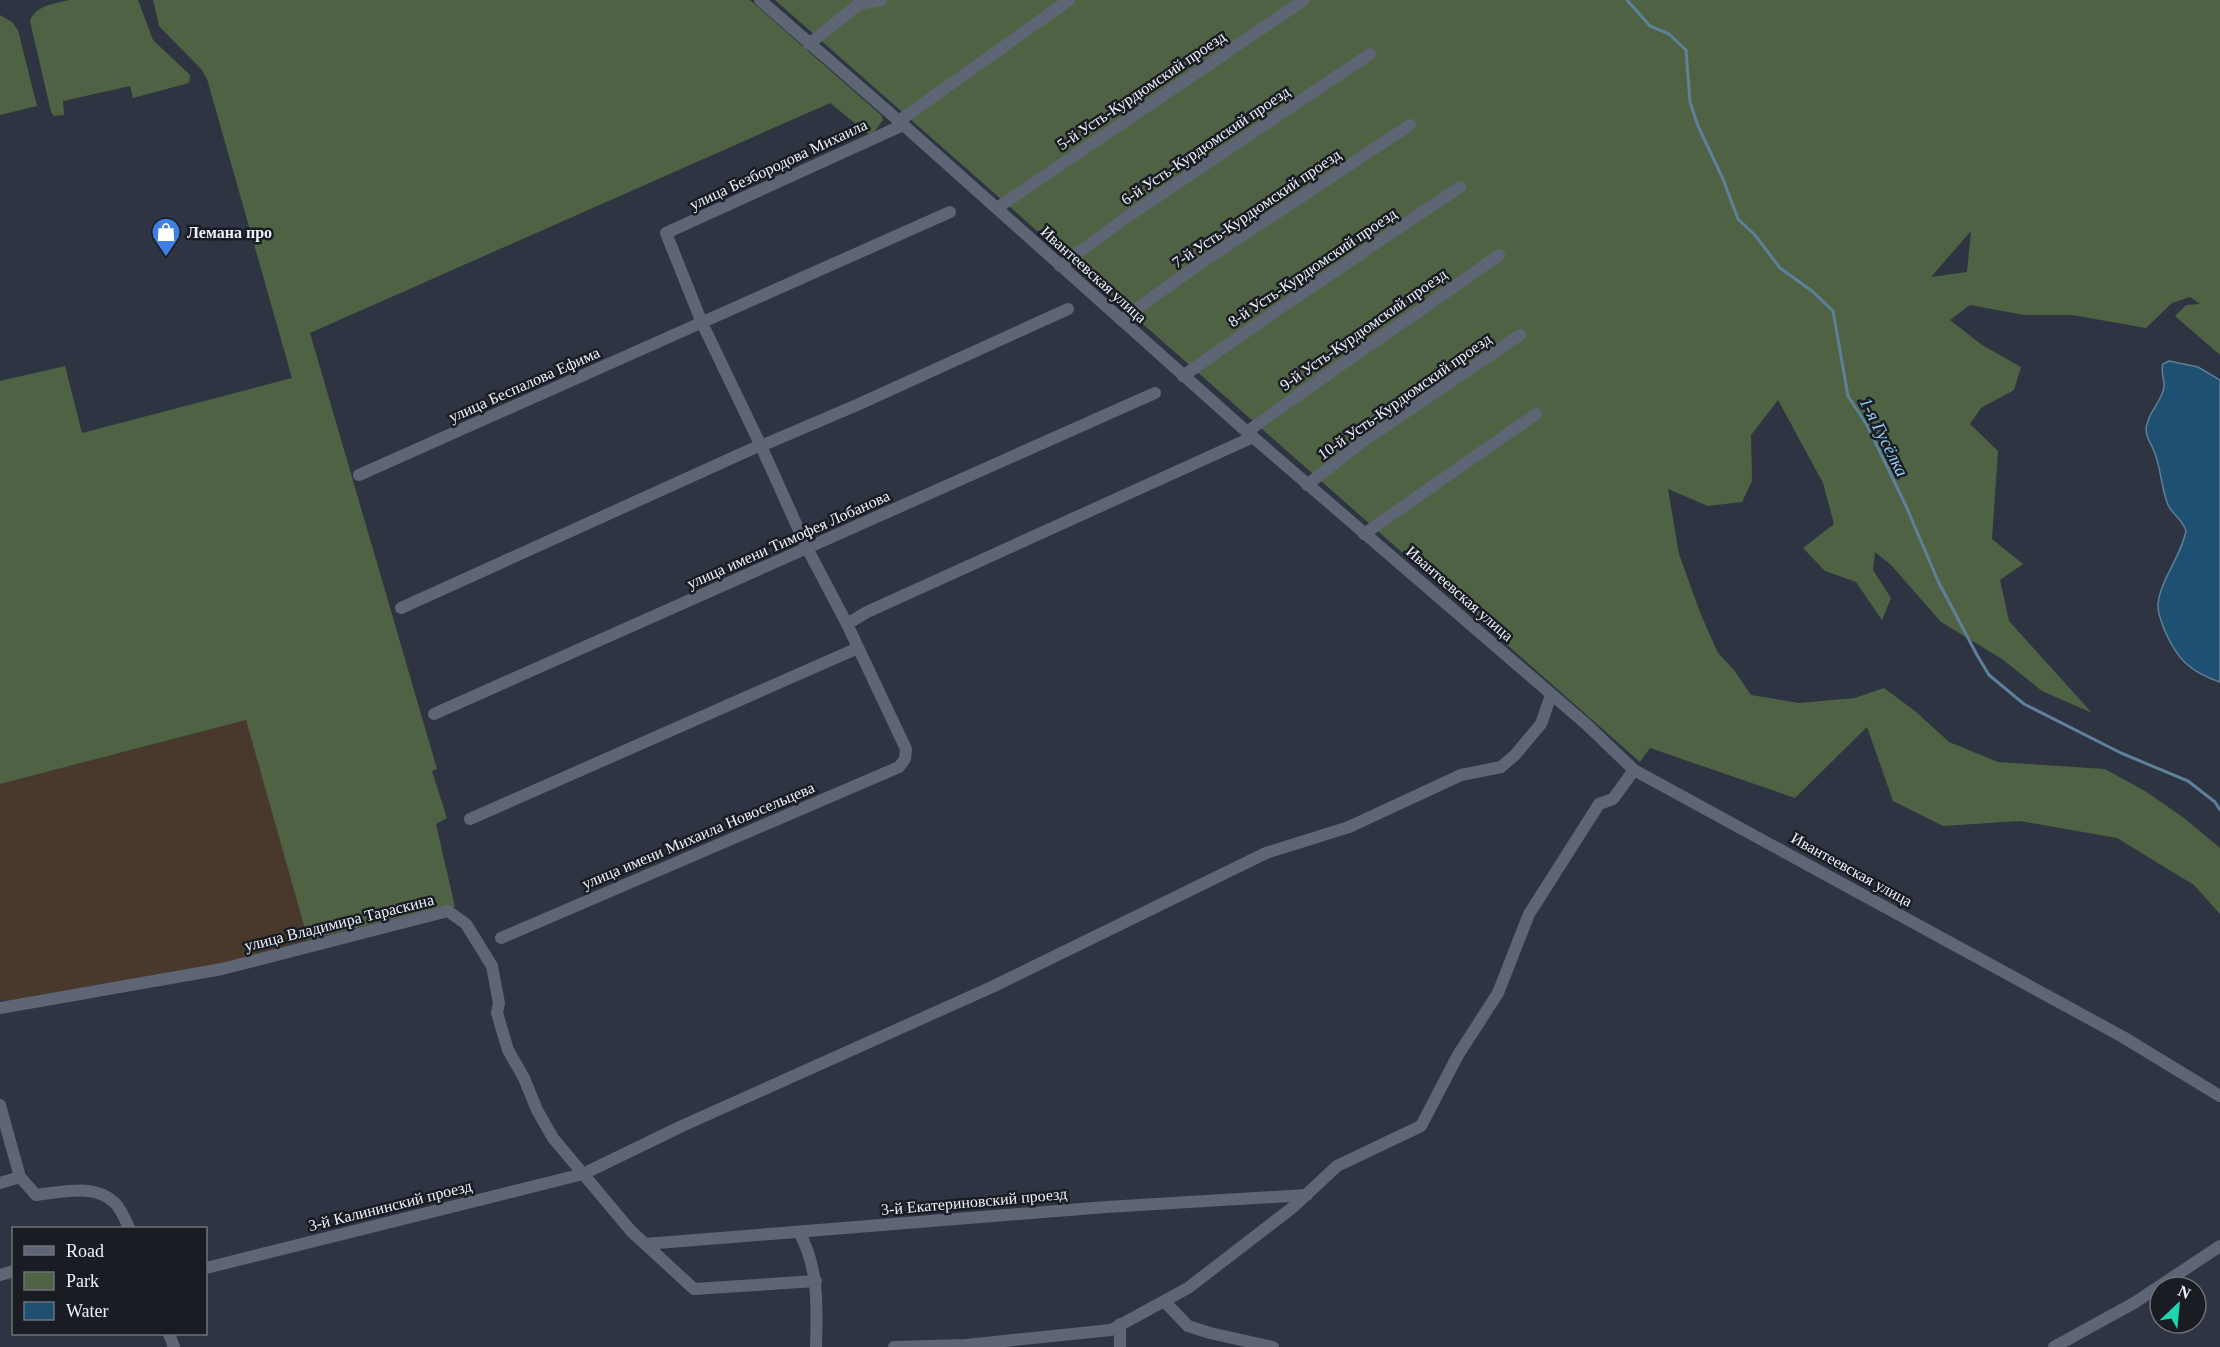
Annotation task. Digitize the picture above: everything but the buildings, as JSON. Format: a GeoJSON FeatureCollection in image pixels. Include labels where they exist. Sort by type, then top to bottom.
{"type":"FeatureCollection","features":[{"type":"Feature","properties":{"kind":"street","name":"Ивантеевская улица"},"geometry":{"type":"LineString","coordinates":[[760,0],[997,208],[1183,376],[1605,741],[1634,770],[2123,1036],[2220,1096]]}},
{"type":"Feature","properties":{"kind":"street"},"geometry":{"type":"LineString","coordinates":[[809,44],[859,4],[881,0]]}},
{"type":"Feature","properties":{"kind":"street","name":"улица Безбородова Михаила"},"geometry":{"type":"LineString","coordinates":[[702,323],[666,233],[901,123],[1069,0]]}},
{"type":"Feature","properties":{"kind":"street","name":"5-й Усть-Курдюмский проезд"},"geometry":{"type":"LineString","coordinates":[[997,208],[1304,0]]}},
{"type":"Feature","properties":{"kind":"street","name":"6-й Усть-Курдюмский проезд"},"geometry":{"type":"LineString","coordinates":[[1060,266],[1128,217],[1370,54]]}},
{"type":"Feature","properties":{"kind":"street","name":"7-й Усть-Курдюмский проезд"},"geometry":{"type":"LineString","coordinates":[[1121,320],[1210,257],[1410,124]]}},
{"type":"Feature","properties":{"kind":"street","name":"8-й Усть-Курдюмский проезд"},"geometry":{"type":"LineString","coordinates":[[1183,376],[1460,187]]}},
{"type":"Feature","properties":{"kind":"street","name":"улица Беспалова Ефима"},"geometry":{"type":"LineString","coordinates":[[358,475],[950,212]]}},
{"type":"Feature","properties":{"kind":"street","name":"9-й Усть-Курдюмский проезд"},"geometry":{"type":"LineString","coordinates":[[847,624],[867,612],[1250,434],[1328,372],[1499,255]]}},
{"type":"Feature","properties":{"kind":"street"},"geometry":{"type":"LineString","coordinates":[[401,608],[1068,309]]}},
{"type":"Feature","properties":{"kind":"street"},"geometry":{"type":"LineString","coordinates":[[470,819],[858,648],[807,548],[702,323]]}},
{"type":"Feature","properties":{"kind":"street","name":"10-й Усть-Курдюмский проезд"},"geometry":{"type":"LineString","coordinates":[[1307,484],[1362,442],[1520,335]]}},
{"type":"Feature","properties":{"kind":"street","name":"улица имени Тимофея Лобанова"},"geometry":{"type":"LineString","coordinates":[[434,714],[1155,393]]}},
{"type":"Feature","properties":{"kind":"street"},"geometry":{"type":"LineString","coordinates":[[1364,534],[1536,414]]}},
{"type":"Feature","properties":{"kind":"street","name":"улица имени Михаила Новосельцева"},"geometry":{"type":"LineString","coordinates":[[501,938],[899,767],[905,759],[906,749],[858,648]]}},
{"type":"Feature","properties":{"kind":"street","name":"3-й Калининский проезд"},"geometry":{"type":"LineString","coordinates":[[207,1268],[583,1174],[682,1126],[992,987],[1266,853],[1349,827],[1461,775],[1501,767],[1515,755],[1540,724],[1551,695]]}},
{"type":"Feature","properties":{"kind":"street"},"geometry":{"type":"LineString","coordinates":[[894,1347],[966,1345],[1111,1330],[1188,1288],[1307,1195],[1337,1166],[1421,1126],[1458,1055],[1498,993],[1529,914],[1599,804],[1613,799],[1634,770]]}},
{"type":"Feature","properties":{"kind":"street","name":"улица Владимира Тараскина"},"geometry":{"type":"LineString","coordinates":[[0,1008],[222,969],[448,911],[466,924],[492,966],[500,1003],[497,1013],[508,1050],[553,1138],[631,1231],[694,1289],[816,1281]]}},
{"type":"Feature","properties":{"kind":"street"},"geometry":{"type":"LineString","coordinates":[[0,1105],[20,1178],[36,1195],[85,1190],[101,1194],[117,1204],[128,1227]]}},
{"type":"Feature","properties":{"kind":"street"},"geometry":{"type":"LineString","coordinates":[[0,1183],[20,1178]]}},
{"type":"Feature","properties":{"kind":"street","name":"3-й Екатериновский проезд"},"geometry":{"type":"LineString","coordinates":[[645,1244],[1106,1207],[1307,1195]]}},
{"type":"Feature","properties":{"kind":"street"},"geometry":{"type":"LineString","coordinates":[[799,1232],[809,1249],[816,1281],[816,1347]]}},
{"type":"Feature","properties":{"kind":"street"},"geometry":{"type":"LineString","coordinates":[[2054,1347],[2134,1303],[2220,1246]]}},
{"type":"Feature","properties":{"kind":"street"},"geometry":{"type":"LineString","coordinates":[[1164,1301],[1188,1326],[1210,1334],[1274,1347]]}},
{"type":"Feature","properties":{"kind":"street"},"geometry":{"type":"LineString","coordinates":[[1120,1324],[1120,1347]]}},
{"type":"Feature","properties":{"kind":"shaded area"},"geometry":{"type":"Polygon","coordinates":[[[246,720],[308,940],[221,964],[10,1001],[0,1000],[0,784],[246,720]]]}},
{"type":"Feature","properties":{"kind":"green space"},"geometry":{"type":"Polygon","coordinates":[[[69,0],[138,0],[153,40],[190,75],[189,83],[133,98],[130,86],[63,101],[64,115],[54,116],[51,112],[30,21],[41,8],[69,0]]]}},
{"type":"Feature","properties":{"kind":"green space"},"geometry":{"type":"Polygon","coordinates":[[[153,0],[750,0],[881,115],[883,120],[871,136],[830,103],[310,333],[437,769],[432,771],[447,818],[436,824],[455,907],[442,907],[308,940],[246,720],[0,784],[0,381],[65,366],[82,433],[292,378],[207,79],[202,70],[159,26],[153,0]]]}},
{"type":"Feature","properties":{"kind":"green space"},"geometry":{"type":"Polygon","coordinates":[[[775,0],[2220,0],[2220,355],[2175,316],[2186,305],[2200,304],[2190,297],[2172,303],[2146,328],[2072,315],[2024,315],[1970,305],[1950,320],[1982,345],[2021,367],[2014,390],[1981,408],[1970,424],[1998,451],[1992,539],[2023,564],[2000,580],[2009,621],[2092,713],[2042,691],[2002,659],[1941,622],[1891,565],[1875,552],[1873,570],[1891,598],[1882,620],[1856,582],[1825,571],[1803,548],[1834,524],[1823,483],[1778,400],[1751,435],[1752,481],[1742,502],[1708,506],[1668,489],[1679,554],[1701,615],[1718,653],[1734,670],[1751,695],[1799,703],[1855,698],[1884,688],[1915,711],[1949,742],[1998,762],[2105,769],[2145,791],[2184,818],[2220,848],[2220,914],[2194,885],[2117,838],[2020,821],[1943,826],[1893,801],[1867,727],[1795,798],[1650,748],[1640,762],[775,0]],[[1971,231],[1931,277],[1967,272],[1971,231]]]}},
{"type":"Feature","properties":{"kind":"green space"},"geometry":{"type":"Polygon","coordinates":[[[0,15],[12,22],[18,30],[37,106],[0,115],[0,15]]]}},
{"type":"Feature","properties":{"kind":"water"},"geometry":{"type":"Polygon","coordinates":[[[2169,361],[2198,367],[2220,380],[2220,682],[2200,674],[2180,657],[2170,641],[2158,611],[2163,585],[2180,550],[2186,531],[2168,505],[2156,457],[2146,432],[2149,418],[2163,392],[2163,364],[2169,361]]]}},
{"type":"Feature","properties":{"kind":"waterway","name":"1-я Гусёлка"},"geometry":{"type":"LineString","coordinates":[[1627,0],[1650,26],[1669,34],[1686,50],[1690,102],[1738,219],[1755,235],[1780,268],[1812,291],[1833,311],[1848,396],[1868,427],[1906,506],[1938,581],[1989,675],[2024,704],[2121,753],[2188,781],[2215,802],[2220,810]]}},
{"type":"Feature","properties":{"kind":"place","name":"Лемана про"},"geometry":{"type":"Point","coordinates":[166,258]}}]}
